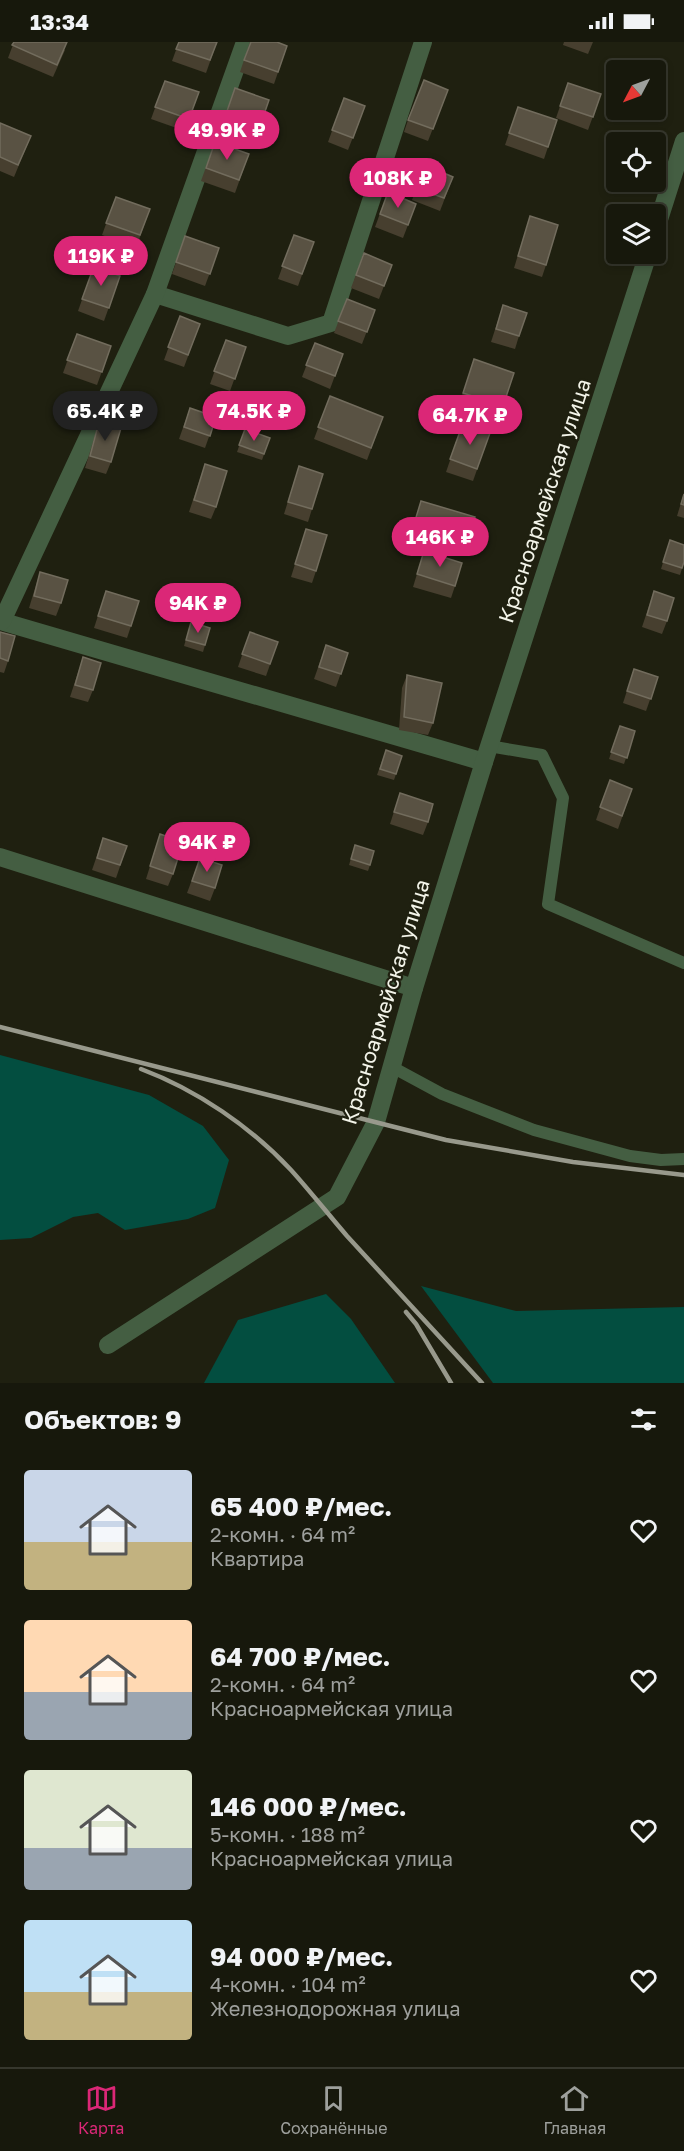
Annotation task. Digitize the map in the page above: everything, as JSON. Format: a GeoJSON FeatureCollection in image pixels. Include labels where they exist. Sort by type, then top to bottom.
{"type":"FeatureCollection","features":[{"type":"Feature","properties":{"kind":"street"},"geometry":{"type":"LineString","coordinates":[[245,42],[155,294],[1,621],[487,754]]}},
{"type":"Feature","properties":{"kind":"street"},"geometry":{"type":"LineString","coordinates":[[155,294],[288,336],[331,322],[423,42]]}},
{"type":"Feature","properties":{"kind":"street"},"geometry":{"type":"LineString","coordinates":[[664,204],[684,141]]}},
{"type":"Feature","properties":{"kind":"street","name":"Красноармейская улица"},"geometry":{"type":"LineString","coordinates":[[108,1345],[337,1197],[376,1122],[414,988],[487,754],[645,264]]}},
{"type":"Feature","properties":{"kind":"street"},"geometry":{"type":"LineString","coordinates":[[0,857],[414,988]]}},
{"type":"Feature","properties":{"kind":"lane"},"geometry":{"type":"LineString","coordinates":[[487,754],[542,754],[563,798],[548,904],[684,963]]}},
{"type":"Feature","properties":{"kind":"lane"},"geometry":{"type":"LineString","coordinates":[[392,1066],[442,1094],[534,1130],[630,1156],[661,1160],[684,1159]]}},
{"type":"Feature","properties":{"kind":"water"},"geometry":{"type":"Polygon","coordinates":[[[0,1055],[149,1095],[203,1126],[229,1160],[215,1208],[188,1219],[125,1230],[98,1213],[73,1217],[31,1238],[0,1240],[0,1055]]]}},
{"type":"Feature","properties":{"kind":"water"},"geometry":{"type":"Polygon","coordinates":[[[421,1286],[516,1311],[684,1307],[684,1383],[493,1383],[421,1286]]]}},
{"type":"Feature","properties":{"kind":"water"},"geometry":{"type":"Polygon","coordinates":[[[326,1294],[351,1319],[395,1383],[204,1383],[238,1320],[326,1294]]]}},
{"type":"Feature","properties":{"kind":"building"},"geometry":{"type":"Polygon","coordinates":[[[14,42],[67,42],[57,65],[12,45],[14,42]]]}},
{"type":"Feature","properties":{"kind":"building"},"geometry":{"type":"Polygon","coordinates":[[[179,42],[217,42],[210,60],[176,49],[179,42]]]}},
{"type":"Feature","properties":{"kind":"building"},"geometry":{"type":"Polygon","coordinates":[[[251,42],[277,42],[287,46],[278,72],[244,60],[251,42]]]}},
{"type":"Feature","properties":{"kind":"building"},"geometry":{"type":"Polygon","coordinates":[[[424,80],[448,90],[433,129],[408,120],[424,80]]]}},
{"type":"Feature","properties":{"kind":"building"},"geometry":{"type":"Polygon","coordinates":[[[165,81],[199,92],[189,119],[155,107],[165,81]]]}},
{"type":"Feature","properties":{"kind":"building"},"geometry":{"type":"Polygon","coordinates":[[[568,83],[601,94],[593,117],[560,106],[568,83]]]}},
{"type":"Feature","properties":{"kind":"building"},"geometry":{"type":"Polygon","coordinates":[[[235,88],[269,100],[260,126],[226,114],[235,88]]]}},
{"type":"Feature","properties":{"kind":"building"},"geometry":{"type":"Polygon","coordinates":[[[344,98],[365,106],[353,138],[332,130],[344,98]]]}},
{"type":"Feature","properties":{"kind":"building"},"geometry":{"type":"Polygon","coordinates":[[[518,107],[557,120],[548,147],[509,133],[518,107]]]}},
{"type":"Feature","properties":{"kind":"building"},"geometry":{"type":"Polygon","coordinates":[[[0,123],[31,136],[18,165],[0,157],[0,123]]]}},
{"type":"Feature","properties":{"kind":"building"},"geometry":{"type":"Polygon","coordinates":[[[215,142],[249,154],[239,180],[206,168],[215,142]]]}},
{"type":"Feature","properties":{"kind":"building"},"geometry":{"type":"Polygon","coordinates":[[[425,165],[453,177],[444,198],[416,188],[425,165]]]}},
{"type":"Feature","properties":{"kind":"building"},"geometry":{"type":"Polygon","coordinates":[[[388,192],[416,204],[408,225],[380,214],[388,192]]]}},
{"type":"Feature","properties":{"kind":"building"},"geometry":{"type":"Polygon","coordinates":[[[116,197],[150,209],[140,235],[106,223],[116,197]]]}},
{"type":"Feature","properties":{"kind":"building"},"geometry":{"type":"Polygon","coordinates":[[[530,216],[558,225],[546,265],[518,256],[530,216]]]}},
{"type":"Feature","properties":{"kind":"building"},"geometry":{"type":"Polygon","coordinates":[[[294,235],[314,242],[302,274],[282,266],[294,235]]]}},
{"type":"Feature","properties":{"kind":"building"},"geometry":{"type":"Polygon","coordinates":[[[185,236],[219,248],[210,274],[176,262],[185,236]]]}},
{"type":"Feature","properties":{"kind":"building"},"geometry":{"type":"Polygon","coordinates":[[[364,253],[392,265],[384,286],[356,275],[364,253]]]}},
{"type":"Feature","properties":{"kind":"building"},"geometry":{"type":"Polygon","coordinates":[[[94,266],[120,276],[109,308],[82,299],[94,266]]]}},
{"type":"Feature","properties":{"kind":"building"},"geometry":{"type":"Polygon","coordinates":[[[347,299],[375,310],[367,332],[338,321],[347,299]]]}},
{"type":"Feature","properties":{"kind":"building"},"geometry":{"type":"Polygon","coordinates":[[[503,305],[527,313],[519,336],[496,329],[503,305]]]}},
{"type":"Feature","properties":{"kind":"building"},"geometry":{"type":"Polygon","coordinates":[[[180,316],[200,324],[188,355],[168,347],[180,316]]]}},
{"type":"Feature","properties":{"kind":"building"},"geometry":{"type":"Polygon","coordinates":[[[77,334],[111,346],[102,372],[67,360],[77,334]]]}},
{"type":"Feature","properties":{"kind":"building"},"geometry":{"type":"Polygon","coordinates":[[[226,340],[246,347],[235,379],[214,371],[226,340]]]}},
{"type":"Feature","properties":{"kind":"building"},"geometry":{"type":"Polygon","coordinates":[[[315,343],[343,354],[335,376],[306,365],[315,343]]]}},
{"type":"Feature","properties":{"kind":"building"},"geometry":{"type":"Polygon","coordinates":[[[474,359],[514,373],[503,406],[463,393],[474,359]]]}},
{"type":"Feature","properties":{"kind":"building"},"geometry":{"type":"Polygon","coordinates":[[[330,396],[383,417],[371,448],[318,427],[330,396]]]}},
{"type":"Feature","properties":{"kind":"building"},"geometry":{"type":"Polygon","coordinates":[[[190,408],[216,417],[210,436],[184,427],[190,408]]]}},
{"type":"Feature","properties":{"kind":"building"},"geometry":{"type":"Polygon","coordinates":[[[99,422],[121,428],[111,462],[90,456],[99,422]]]}},
{"type":"Feature","properties":{"kind":"building"},"geometry":{"type":"Polygon","coordinates":[[[463,423],[490,433],[477,469],[450,459],[463,423]]]}},
{"type":"Feature","properties":{"kind":"building"},"geometry":{"type":"Polygon","coordinates":[[[245,429],[270,438],[264,454],[239,445],[245,429]]]}},
{"type":"Feature","properties":{"kind":"building"},"geometry":{"type":"Polygon","coordinates":[[[205,464],[227,471],[216,507],[194,500],[205,464]]]}},
{"type":"Feature","properties":{"kind":"building"},"geometry":{"type":"Polygon","coordinates":[[[299,466],[323,474],[312,509],[288,502],[299,466]]]}},
{"type":"Feature","properties":{"kind":"building"},"geometry":{"type":"Polygon","coordinates":[[[421,501],[475,517],[468,541],[414,524],[421,501]]]}},
{"type":"Feature","properties":{"kind":"building"},"geometry":{"type":"Polygon","coordinates":[[[306,529],[327,535],[316,571],[295,564],[306,529]]]}},
{"type":"Feature","properties":{"kind":"building"},"geometry":{"type":"Polygon","coordinates":[[[670,540],[684,545],[682,568],[663,562],[670,540]]]}},
{"type":"Feature","properties":{"kind":"building"},"geometry":{"type":"Polygon","coordinates":[[[424,551],[462,563],[455,586],[417,574],[424,551]]]}},
{"type":"Feature","properties":{"kind":"building"},"geometry":{"type":"Polygon","coordinates":[[[40,572],[68,580],[61,603],[34,596],[40,572]]]}},
{"type":"Feature","properties":{"kind":"building"},"geometry":{"type":"Polygon","coordinates":[[[106,591],[139,601],[131,626],[98,616],[106,591]]]}},
{"type":"Feature","properties":{"kind":"building"},"geometry":{"type":"Polygon","coordinates":[[[654,591],[674,598],[667,621],[647,615],[654,591]]]}},
{"type":"Feature","properties":{"kind":"building"},"geometry":{"type":"Polygon","coordinates":[[[191,622],[210,628],[205,645],[186,640],[191,622]]]}},
{"type":"Feature","properties":{"kind":"building"},"geometry":{"type":"Polygon","coordinates":[[[0,632],[15,636],[8,661],[0,658],[0,632]]]}},
{"type":"Feature","properties":{"kind":"building"},"geometry":{"type":"Polygon","coordinates":[[[250,632],[278,642],[270,664],[242,654],[250,632]]]}},
{"type":"Feature","properties":{"kind":"building"},"geometry":{"type":"Polygon","coordinates":[[[326,645],[348,653],[341,674],[319,667],[326,645]]]}},
{"type":"Feature","properties":{"kind":"building"},"geometry":{"type":"Polygon","coordinates":[[[83,657],[101,663],[93,690],[75,685],[83,657]]]}},
{"type":"Feature","properties":{"kind":"building"},"geometry":{"type":"Polygon","coordinates":[[[634,669],[658,677],[651,699],[627,691],[634,669]]]}},
{"type":"Feature","properties":{"kind":"building"},"geometry":{"type":"Polygon","coordinates":[[[407,675],[442,683],[433,723],[404,717],[407,675]]]}},
{"type":"Feature","properties":{"kind":"building"},"geometry":{"type":"Polygon","coordinates":[[[620,726],[635,731],[627,758],[611,752],[620,726]]]}},
{"type":"Feature","properties":{"kind":"building"},"geometry":{"type":"Polygon","coordinates":[[[386,750],[402,756],[396,774],[380,769],[386,750]]]}},
{"type":"Feature","properties":{"kind":"building"},"geometry":{"type":"Polygon","coordinates":[[[610,780],[632,789],[622,816],[600,807],[610,780]]]}},
{"type":"Feature","properties":{"kind":"building"},"geometry":{"type":"Polygon","coordinates":[[[400,793],[433,804],[428,822],[394,812],[400,793]]]}},
{"type":"Feature","properties":{"kind":"building"},"geometry":{"type":"Polygon","coordinates":[[[160,834],[183,842],[173,874],[150,866],[160,834]]]}},
{"type":"Feature","properties":{"kind":"building"},"geometry":{"type":"Polygon","coordinates":[[[103,838],[127,846],[120,865],[97,858],[103,838]]]}},
{"type":"Feature","properties":{"kind":"building"},"geometry":{"type":"Polygon","coordinates":[[[355,845],[374,851],[370,865],[351,859],[355,845]]]}},
{"type":"Feature","properties":{"kind":"building"},"geometry":{"type":"Polygon","coordinates":[[[200,858],[222,865],[215,888],[192,881],[200,858]]]}},
{"type":"Feature","properties":{"kind":"railway"},"geometry":{"type":"LineString","coordinates":[[0,1027],[446,1140],[573,1162],[684,1175]]}},
{"type":"Feature","properties":{"kind":"railway"},"geometry":{"type":"LineString","coordinates":[[141,1069],[203,1099],[259,1139],[298,1178],[347,1236],[482,1383]]}},
{"type":"Feature","properties":{"kind":"railway"},"geometry":{"type":"LineString","coordinates":[[406,1312],[416,1324],[451,1383]]}}]}
